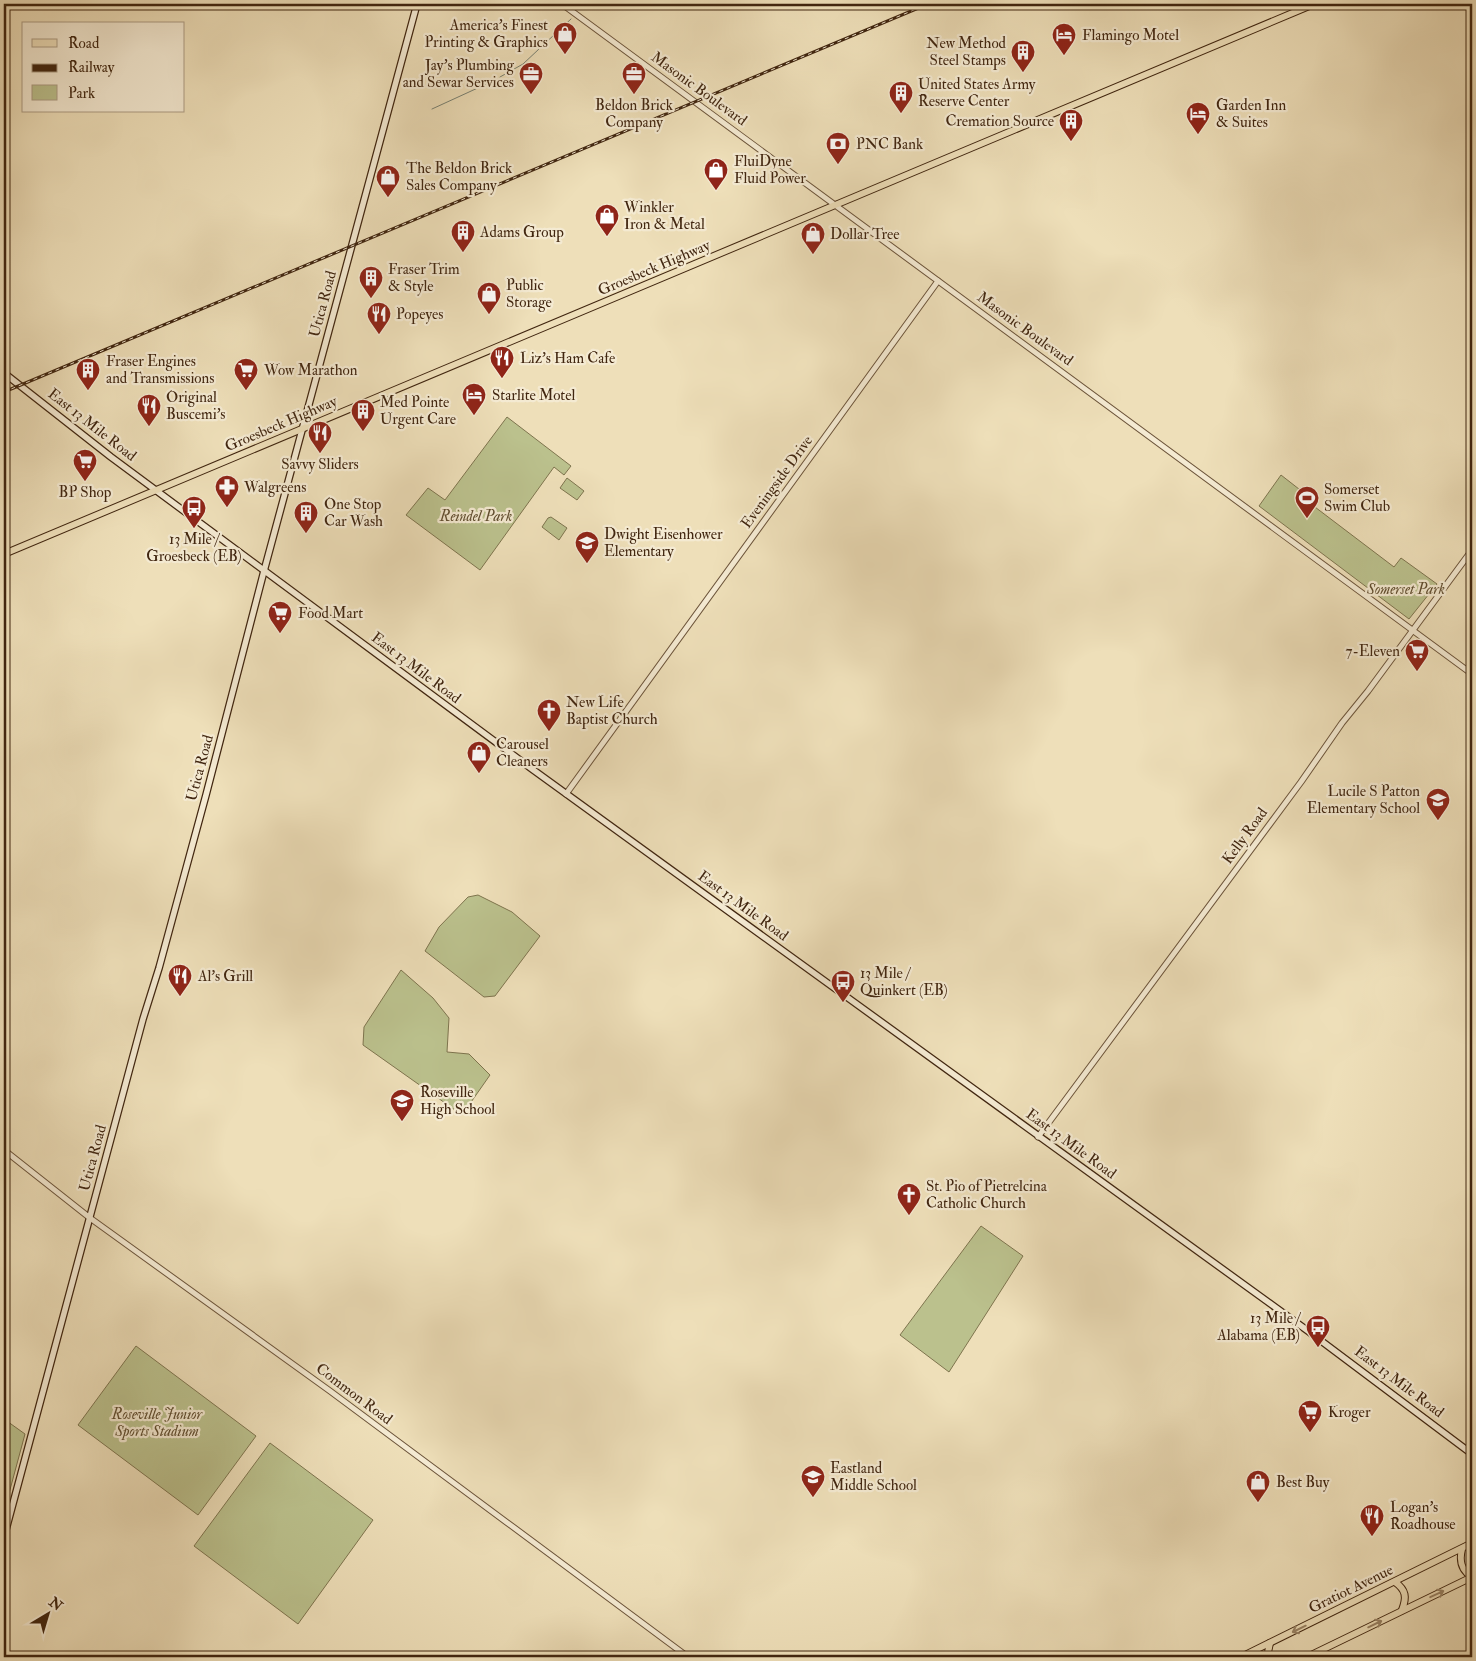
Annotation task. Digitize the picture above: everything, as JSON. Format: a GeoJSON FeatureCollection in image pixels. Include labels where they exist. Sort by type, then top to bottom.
{"type":"FeatureCollection","features":[{"type":"Feature","properties":{"kind":"main road","name":"Utica Road"},"geometry":{"type":"LineString","coordinates":[[4,1537],[143,1019],[159,968],[206,795],[264,571],[417,4]]}},
{"type":"Feature","properties":{"kind":"main road","name":"Groesbeck Highway"},"geometry":{"type":"LineString","coordinates":[[4,554],[1314,4]]}},
{"type":"Feature","properties":{"kind":"main road","name":"East 13 Mile Road"},"geometry":{"type":"LineString","coordinates":[[4,373],[264,571],[566,794],[834,986],[1038,1137],[1372,1378],[1472,1454]]}},
{"type":"Feature","properties":{"kind":"main road","name":"Gratiot Avenue"},"geometry":{"type":"LineString","coordinates":[[1241,1657],[1472,1543]]}},
{"type":"Feature","properties":{"kind":"main road"},"geometry":{"type":"LineString","coordinates":[[1462,1549],[1462,1567],[1472,1577]]}},
{"type":"Feature","properties":{"kind":"main road"},"geometry":{"type":"LineString","coordinates":[[1307,1657],[1472,1577]]}},
{"type":"Feature","properties":{"kind":"main road"},"geometry":{"type":"LineString","coordinates":[[1395,1582],[1406,1594],[1402,1610]]}},
{"type":"Feature","properties":{"kind":"main road"},"geometry":{"type":"LineString","coordinates":[[1267,1657],[1270,1643]]}},
{"type":"Feature","properties":{"kind":"street","name":"Masonic Boulevard"},"geometry":{"type":"LineString","coordinates":[[562,4],[1472,674]]}},
{"type":"Feature","properties":{"kind":"street","name":"Eveningside Drive"},"geometry":{"type":"LineString","coordinates":[[566,794],[938,281]]}},
{"type":"Feature","properties":{"kind":"street","name":"Kelly Road"},"geometry":{"type":"LineString","coordinates":[[1038,1137],[1301,782],[1342,723],[1368,691],[1472,550]]}},
{"type":"Feature","properties":{"kind":"street","name":"Common Road"},"geometry":{"type":"LineString","coordinates":[[4,1150],[90,1218],[330,1391],[688,1657]]}},
{"type":"Feature","properties":{"kind":"green space","name":"Reindel Park"},"geometry":{"type":"Polygon","coordinates":[[[507,417],[571,466],[564,475],[554,467],[480,570],[406,515],[428,488],[445,500],[507,417]]]}},
{"type":"Feature","properties":{"kind":"green space","name":"Somerset Park"},"geometry":{"type":"Polygon","coordinates":[[[1281,475],[1313,500],[1311,504],[1394,567],[1401,558],[1437,584],[1409,619],[1259,506],[1281,475]]]}},
{"type":"Feature","properties":{"kind":"green space"},"geometry":{"type":"Polygon","coordinates":[[[567,478],[584,491],[577,500],[560,488],[567,478]]]}},
{"type":"Feature","properties":{"kind":"green space"},"geometry":{"type":"Polygon","coordinates":[[[551,517],[567,528],[559,540],[542,527],[548,518],[551,517]]]}},
{"type":"Feature","properties":{"kind":"green space"},"geometry":{"type":"Polygon","coordinates":[[[478,895],[512,912],[540,936],[495,996],[484,997],[425,951],[439,927],[468,897],[478,895]]]}},
{"type":"Feature","properties":{"kind":"green space"},"geometry":{"type":"Polygon","coordinates":[[[401,970],[433,998],[449,1018],[447,1052],[469,1054],[490,1075],[462,1115],[363,1045],[364,1027],[401,970]]]}},
{"type":"Feature","properties":{"kind":"green space"},"geometry":{"type":"Polygon","coordinates":[[[981,1226],[1023,1256],[949,1372],[900,1335],[981,1226]]]}},
{"type":"Feature","properties":{"kind":"green space","name":"Roseville Junior Sports Stadium"},"geometry":{"type":"Polygon","coordinates":[[[136,1346],[256,1436],[198,1515],[78,1425],[136,1346]]]}},
{"type":"Feature","properties":{"kind":"green space"},"geometry":{"type":"Polygon","coordinates":[[[4,1419],[25,1434],[4,1512],[4,1419]]]}},
{"type":"Feature","properties":{"kind":"green space"},"geometry":{"type":"Polygon","coordinates":[[[270,1443],[373,1520],[298,1624],[194,1546],[270,1443]]]}},
{"type":"Feature","properties":{"kind":"waterway"},"geometry":{"type":"LineString","coordinates":[[582,9],[587,4]]}},
{"type":"Feature","properties":{"kind":"waterway"},"geometry":{"type":"LineString","coordinates":[[500,77],[523,64],[571,19]]}},
{"type":"Feature","properties":{"kind":"waterway"},"geometry":{"type":"LineString","coordinates":[[432,109],[493,81]]}},
{"type":"Feature","properties":{"kind":"railway"},"geometry":{"type":"LineString","coordinates":[[4,392],[928,4]]}},
{"type":"Feature","properties":{"kind":"place","name":"America's Finest Printing & Graphics"},"geometry":{"type":"Point","coordinates":[565,55]}},
{"type":"Feature","properties":{"kind":"place","name":"Flamingo Motel"},"geometry":{"type":"Point","coordinates":[1064,56]}},
{"type":"Feature","properties":{"kind":"place","name":"New Method Steel Stamps"},"geometry":{"type":"Point","coordinates":[1023,73]}},
{"type":"Feature","properties":{"kind":"place","name":"Jay's Plumbing and Sewar Services"},"geometry":{"type":"Point","coordinates":[531,95]}},
{"type":"Feature","properties":{"kind":"place","name":"Beldon Brick Company"},"geometry":{"type":"Point","coordinates":[634,95]}},
{"type":"Feature","properties":{"kind":"place","name":"United States Army Reserve Center"},"geometry":{"type":"Point","coordinates":[901,114]}},
{"type":"Feature","properties":{"kind":"place","name":"Garden Inn & Suites"},"geometry":{"type":"Point","coordinates":[1198,135]}},
{"type":"Feature","properties":{"kind":"place","name":"Cremation Source"},"geometry":{"type":"Point","coordinates":[1071,142]}},
{"type":"Feature","properties":{"kind":"place","name":"PNC Bank"},"geometry":{"type":"Point","coordinates":[838,165]}},
{"type":"Feature","properties":{"kind":"place","name":"FluiDyne Fluid Power"},"geometry":{"type":"Point","coordinates":[716,191]}},
{"type":"Feature","properties":{"kind":"place","name":"The Beldon Brick Sales Company"},"geometry":{"type":"Point","coordinates":[388,198]}},
{"type":"Feature","properties":{"kind":"place","name":"Winkler Iron & Metal"},"geometry":{"type":"Point","coordinates":[607,237]}},
{"type":"Feature","properties":{"kind":"place","name":"Adams Group"},"geometry":{"type":"Point","coordinates":[463,253]}},
{"type":"Feature","properties":{"kind":"place","name":"Dollar Tree"},"geometry":{"type":"Point","coordinates":[813,255]}},
{"type":"Feature","properties":{"kind":"place","name":"Fraser Trim & Style"},"geometry":{"type":"Point","coordinates":[371,299]}},
{"type":"Feature","properties":{"kind":"place","name":"Public Storage"},"geometry":{"type":"Point","coordinates":[489,315]}},
{"type":"Feature","properties":{"kind":"place","name":"Popeyes"},"geometry":{"type":"Point","coordinates":[379,335]}},
{"type":"Feature","properties":{"kind":"place","name":"Liz's Ham Cafe"},"geometry":{"type":"Point","coordinates":[502,379]}},
{"type":"Feature","properties":{"kind":"place","name":"Fraser Engines and Transmissions"},"geometry":{"type":"Point","coordinates":[88,391]}},
{"type":"Feature","properties":{"kind":"place","name":"Wow Marathon"},"geometry":{"type":"Point","coordinates":[246,391]}},
{"type":"Feature","properties":{"kind":"place","name":"Starlite Motel"},"geometry":{"type":"Point","coordinates":[474,416]}},
{"type":"Feature","properties":{"kind":"place","name":"Original Buscemi's"},"geometry":{"type":"Point","coordinates":[149,427]}},
{"type":"Feature","properties":{"kind":"place","name":"Med Pointe Urgent Care"},"geometry":{"type":"Point","coordinates":[363,432]}},
{"type":"Feature","properties":{"kind":"place","name":"Savvy Sliders"},"geometry":{"type":"Point","coordinates":[320,454]}},
{"type":"Feature","properties":{"kind":"place","name":"BP Shop"},"geometry":{"type":"Point","coordinates":[85,482]}},
{"type":"Feature","properties":{"kind":"place","name":"Walgreens"},"geometry":{"type":"Point","coordinates":[227,508]}},
{"type":"Feature","properties":{"kind":"place","name":"Somerset Swim Club"},"geometry":{"type":"Point","coordinates":[1307,519]}},
{"type":"Feature","properties":{"kind":"place","name":"13 Mile / Groesbeck (EB)"},"geometry":{"type":"Point","coordinates":[194,529]}},
{"type":"Feature","properties":{"kind":"place","name":"One Stop Car Wash"},"geometry":{"type":"Point","coordinates":[306,534]}},
{"type":"Feature","properties":{"kind":"place","name":"Dwight Eisenhower Elementary"},"geometry":{"type":"Point","coordinates":[587,564]}},
{"type":"Feature","properties":{"kind":"place","name":"Food Mart"},"geometry":{"type":"Point","coordinates":[280,634]}},
{"type":"Feature","properties":{"kind":"place","name":"7-Eleven"},"geometry":{"type":"Point","coordinates":[1417,672]}},
{"type":"Feature","properties":{"kind":"place","name":"New Life Baptist Church"},"geometry":{"type":"Point","coordinates":[549,732]}},
{"type":"Feature","properties":{"kind":"place","name":"Carousel Cleaners"},"geometry":{"type":"Point","coordinates":[479,774]}},
{"type":"Feature","properties":{"kind":"place","name":"Lucile S Patton Elementary School"},"geometry":{"type":"Point","coordinates":[1438,821]}},
{"type":"Feature","properties":{"kind":"place","name":"Al's Grill"},"geometry":{"type":"Point","coordinates":[180,997]}},
{"type":"Feature","properties":{"kind":"place","name":"13 Mile / Quinkert (EB)"},"geometry":{"type":"Point","coordinates":[843,1003]}},
{"type":"Feature","properties":{"kind":"place","name":"Roseville High School"},"geometry":{"type":"Point","coordinates":[402,1122]}},
{"type":"Feature","properties":{"kind":"place","name":"St. Pio of Pietrelcina Catholic Church"},"geometry":{"type":"Point","coordinates":[909,1216]}},
{"type":"Feature","properties":{"kind":"place","name":"13 Mile / Alabama (EB)"},"geometry":{"type":"Point","coordinates":[1318,1348]}},
{"type":"Feature","properties":{"kind":"place","name":"Kroger"},"geometry":{"type":"Point","coordinates":[1310,1433]}},
{"type":"Feature","properties":{"kind":"place","name":"Eastland Middle School"},"geometry":{"type":"Point","coordinates":[813,1498]}},
{"type":"Feature","properties":{"kind":"place","name":"Best Buy"},"geometry":{"type":"Point","coordinates":[1258,1503]}},
{"type":"Feature","properties":{"kind":"place","name":"Logan's Roadhouse"},"geometry":{"type":"Point","coordinates":[1372,1537]}}]}
